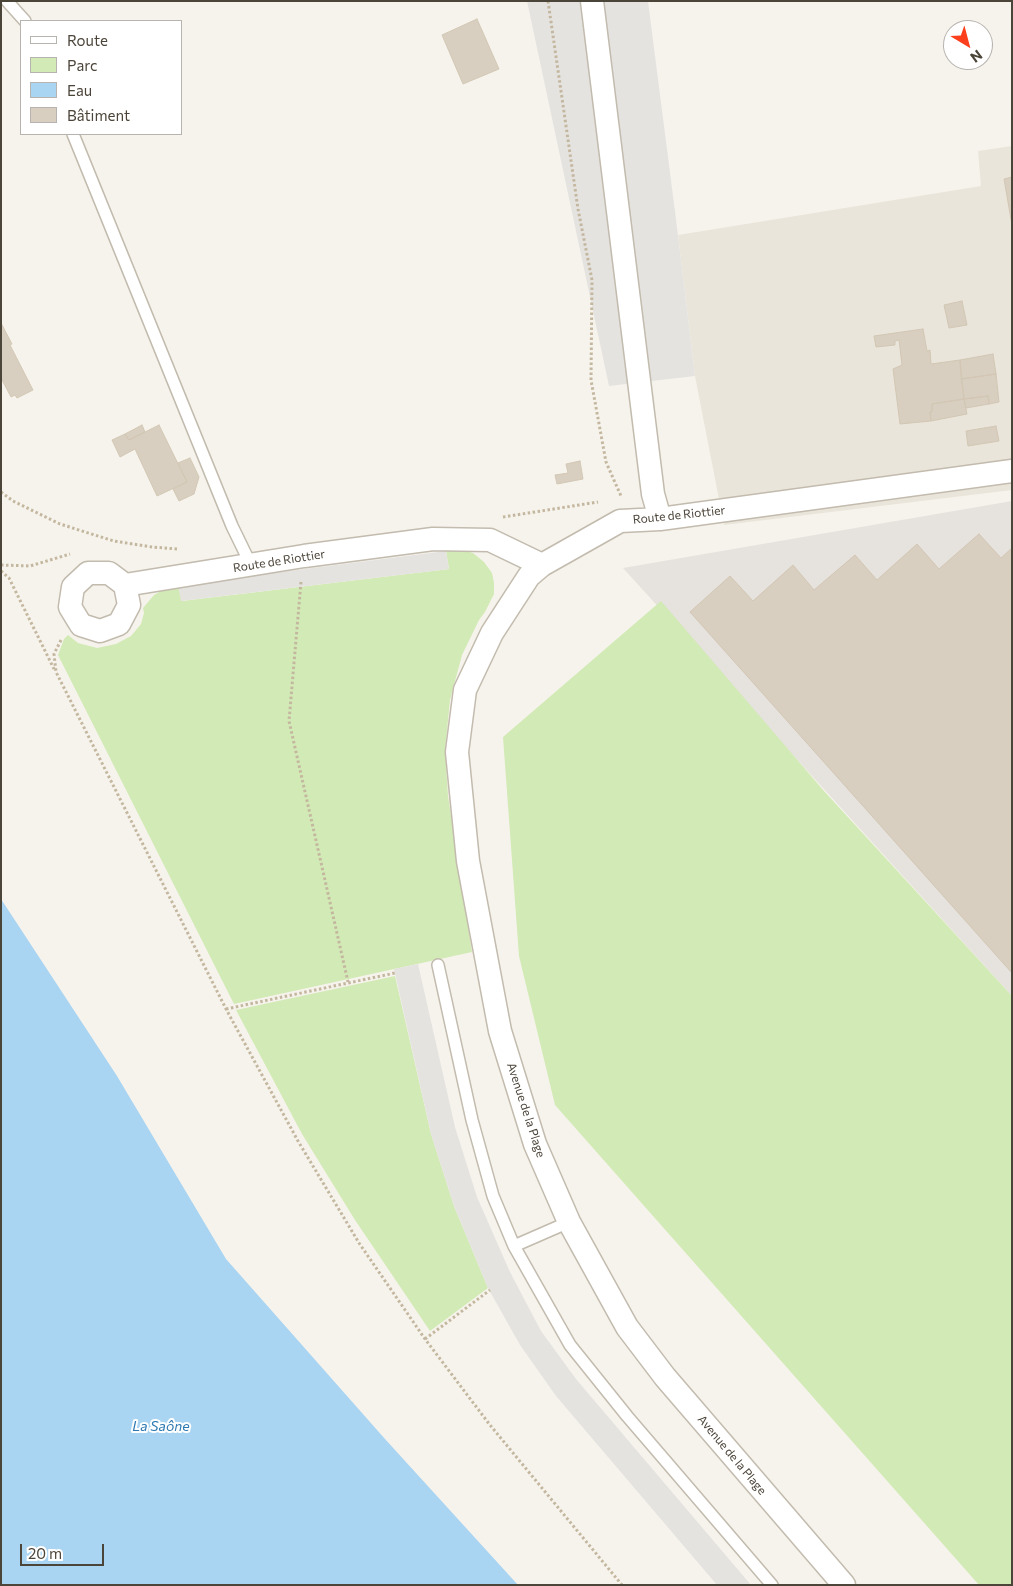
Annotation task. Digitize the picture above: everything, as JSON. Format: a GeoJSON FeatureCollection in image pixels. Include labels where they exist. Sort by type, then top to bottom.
{"type":"FeatureCollection","features":[{"type":"Feature","properties":{"kind":"street"},"geometry":{"type":"LineString","coordinates":[[592,1],[653,494],[660,519]]}},
{"type":"Feature","properties":{"kind":"street","name":"Route de Riottier"},"geometry":{"type":"LineString","coordinates":[[125,585],[304,556],[433,539],[490,540],[542,565],[620,521],[660,519],[1012,470]]}},
{"type":"Feature","properties":{"kind":"street","name":"Avenue de la Plage"},"geometry":{"type":"LineString","coordinates":[[542,565],[529,576],[492,633],[465,690],[457,752],[468,861],[500,1031],[534,1144],[569,1222],[627,1327],[665,1377],[844,1585]]}},
{"type":"Feature","properties":{"kind":"street"},"geometry":{"type":"LineString","coordinates":[[109,573],[125,585],[129,605],[120,624],[100,631],[81,625],[70,607],[73,587],[88,574],[109,573]]}},
{"type":"Feature","properties":{"kind":"lane"},"geometry":{"type":"LineString","coordinates":[[7,1],[24,20]]}},
{"type":"Feature","properties":{"kind":"lane"},"geometry":{"type":"LineString","coordinates":[[73,135],[232,526],[251,565]]}},
{"type":"Feature","properties":{"kind":"lane"},"geometry":{"type":"LineString","coordinates":[[438,965],[472,1120],[494,1196],[514,1246],[570,1345],[627,1416],[772,1585]]}},
{"type":"Feature","properties":{"kind":"lane"},"geometry":{"type":"LineString","coordinates":[[514,1246],[569,1222]]}},
{"type":"Feature","properties":{"kind":"path"},"geometry":{"type":"LineString","coordinates":[[548,1],[578,209],[592,280],[591,380],[606,462],[623,498]]}},
{"type":"Feature","properties":{"kind":"path"},"geometry":{"type":"LineString","coordinates":[[1,492],[13,502],[60,524],[114,541],[179,549]]}},
{"type":"Feature","properties":{"kind":"path"},"geometry":{"type":"LineString","coordinates":[[1,565],[30,566],[74,552]]}},
{"type":"Feature","properties":{"kind":"path"},"geometry":{"type":"LineString","coordinates":[[304,556],[289,721],[348,982]]}},
{"type":"Feature","properties":{"kind":"path"},"geometry":{"type":"LineString","coordinates":[[1,571],[9,578],[226,1009],[298,1141],[359,1243],[424,1339],[490,1425],[622,1585]]}},
{"type":"Feature","properties":{"kind":"path"},"geometry":{"type":"LineString","coordinates":[[56,672],[54,654],[77,618]]}},
{"type":"Feature","properties":{"kind":"path"},"geometry":{"type":"LineString","coordinates":[[226,1009],[395,972]]}},
{"type":"Feature","properties":{"kind":"path"},"geometry":{"type":"LineString","coordinates":[[424,1339],[490,1290]]}},
{"type":"Feature","properties":{"kind":"shaded area"},"geometry":{"type":"Polygon","coordinates":[[[527,1],[648,1],[695,376],[609,386],[527,1]]]}},
{"type":"Feature","properties":{"kind":"shaded area"},"geometry":{"type":"Polygon","coordinates":[[[1012,146],[1012,490],[724,525],[695,376],[678,235],[981,186],[978,151],[1012,146]]]}},
{"type":"Feature","properties":{"kind":"shaded area"},"geometry":{"type":"Polygon","coordinates":[[[1012,501],[1012,996],[623,568],[1012,501]]]}},
{"type":"Feature","properties":{"kind":"shaded area"},"geometry":{"type":"Polygon","coordinates":[[[446,551],[449,569],[181,601],[178,585],[446,551]]]}},
{"type":"Feature","properties":{"kind":"shaded area"},"geometry":{"type":"Polygon","coordinates":[[[418,964],[455,1127],[477,1197],[510,1272],[541,1331],[576,1379],[751,1585],[717,1585],[556,1396],[520,1345],[488,1288],[454,1206],[431,1134],[394,969],[418,964]]]}},
{"type":"Feature","properties":{"kind":"green space"},"geometry":{"type":"Polygon","coordinates":[[[460,549],[473,553],[484,562],[492,573],[494,583],[494,594],[462,655],[450,700],[445,750],[448,796],[472,952],[234,1004],[58,655],[64,639],[68,635],[78,643],[97,648],[116,644],[131,636],[141,624],[144,613],[143,608],[154,595],[168,587],[178,585],[182,601],[449,569],[446,551],[460,549]]]}},
{"type":"Feature","properties":{"kind":"green space"},"geometry":{"type":"Polygon","coordinates":[[[661,601],[824,791],[1012,996],[1012,1585],[979,1585],[555,1105],[519,956],[503,737],[661,601]]]}},
{"type":"Feature","properties":{"kind":"green space"},"geometry":{"type":"Polygon","coordinates":[[[395,976],[431,1134],[454,1206],[488,1288],[430,1331],[355,1220],[302,1134],[236,1010],[395,976]]]}},
{"type":"Feature","properties":{"kind":"water","name":"La Saône"},"geometry":{"type":"Polygon","coordinates":[[[1,899],[117,1076],[226,1259],[385,1439],[518,1585],[1,1585],[1,899]]]}},
{"type":"Feature","properties":{"kind":"building"},"geometry":{"type":"Polygon","coordinates":[[[477,19],[499,69],[463,84],[442,35],[477,19]]]}},
{"type":"Feature","properties":{"kind":"building"},"geometry":{"type":"Polygon","coordinates":[[[1012,177],[1012,225],[1004,179],[1012,177]]]}},
{"type":"Feature","properties":{"kind":"building"},"geometry":{"type":"Polygon","coordinates":[[[962,301],[967,325],[949,328],[944,305],[962,301]]]}},
{"type":"Feature","properties":{"kind":"building"},"geometry":{"type":"Polygon","coordinates":[[[1,323],[33,390],[17,398],[15,395],[11,397],[1,378],[1,323]]]}},
{"type":"Feature","properties":{"kind":"building"},"geometry":{"type":"Polygon","coordinates":[[[923,329],[927,351],[930,350],[931,364],[960,360],[964,399],[932,404],[932,412],[930,412],[931,421],[900,424],[893,369],[902,365],[899,340],[895,341],[895,345],[876,347],[874,336],[923,329]]]}},
{"type":"Feature","properties":{"kind":"building"},"geometry":{"type":"Polygon","coordinates":[[[993,354],[996,374],[961,379],[960,360],[993,354]]]}},
{"type":"Feature","properties":{"kind":"building"},"geometry":{"type":"Polygon","coordinates":[[[996,374],[999,402],[989,404],[988,396],[964,399],[961,379],[996,374]]]}},
{"type":"Feature","properties":{"kind":"building"},"geometry":{"type":"Polygon","coordinates":[[[988,396],[989,404],[966,408],[964,399],[988,396]]]}},
{"type":"Feature","properties":{"kind":"building"},"geometry":{"type":"Polygon","coordinates":[[[964,399],[967,414],[931,421],[930,412],[932,412],[932,404],[964,399]]]}},
{"type":"Feature","properties":{"kind":"building"},"geometry":{"type":"Polygon","coordinates":[[[142,425],[145,432],[129,440],[125,434],[142,425]]]}},
{"type":"Feature","properties":{"kind":"building"},"geometry":{"type":"Polygon","coordinates":[[[159,425],[187,482],[157,496],[135,449],[120,457],[112,440],[125,434],[129,440],[159,425]]]}},
{"type":"Feature","properties":{"kind":"building"},"geometry":{"type":"Polygon","coordinates":[[[996,426],[999,441],[968,446],[966,431],[996,426]]]}},
{"type":"Feature","properties":{"kind":"building"},"geometry":{"type":"Polygon","coordinates":[[[190,458],[199,477],[194,494],[179,501],[173,489],[187,482],[178,463],[190,458]]]}},
{"type":"Feature","properties":{"kind":"building"},"geometry":{"type":"Polygon","coordinates":[[[580,461],[583,479],[557,484],[555,475],[568,473],[566,464],[580,461]]]}},
{"type":"Feature","properties":{"kind":"building"},"geometry":{"type":"Polygon","coordinates":[[[979,534],[1001,558],[1012,548],[1012,973],[690,612],[730,576],[753,601],[793,565],[814,590],[855,555],[877,580],[917,544],[939,569],[979,534]]]}}]}
